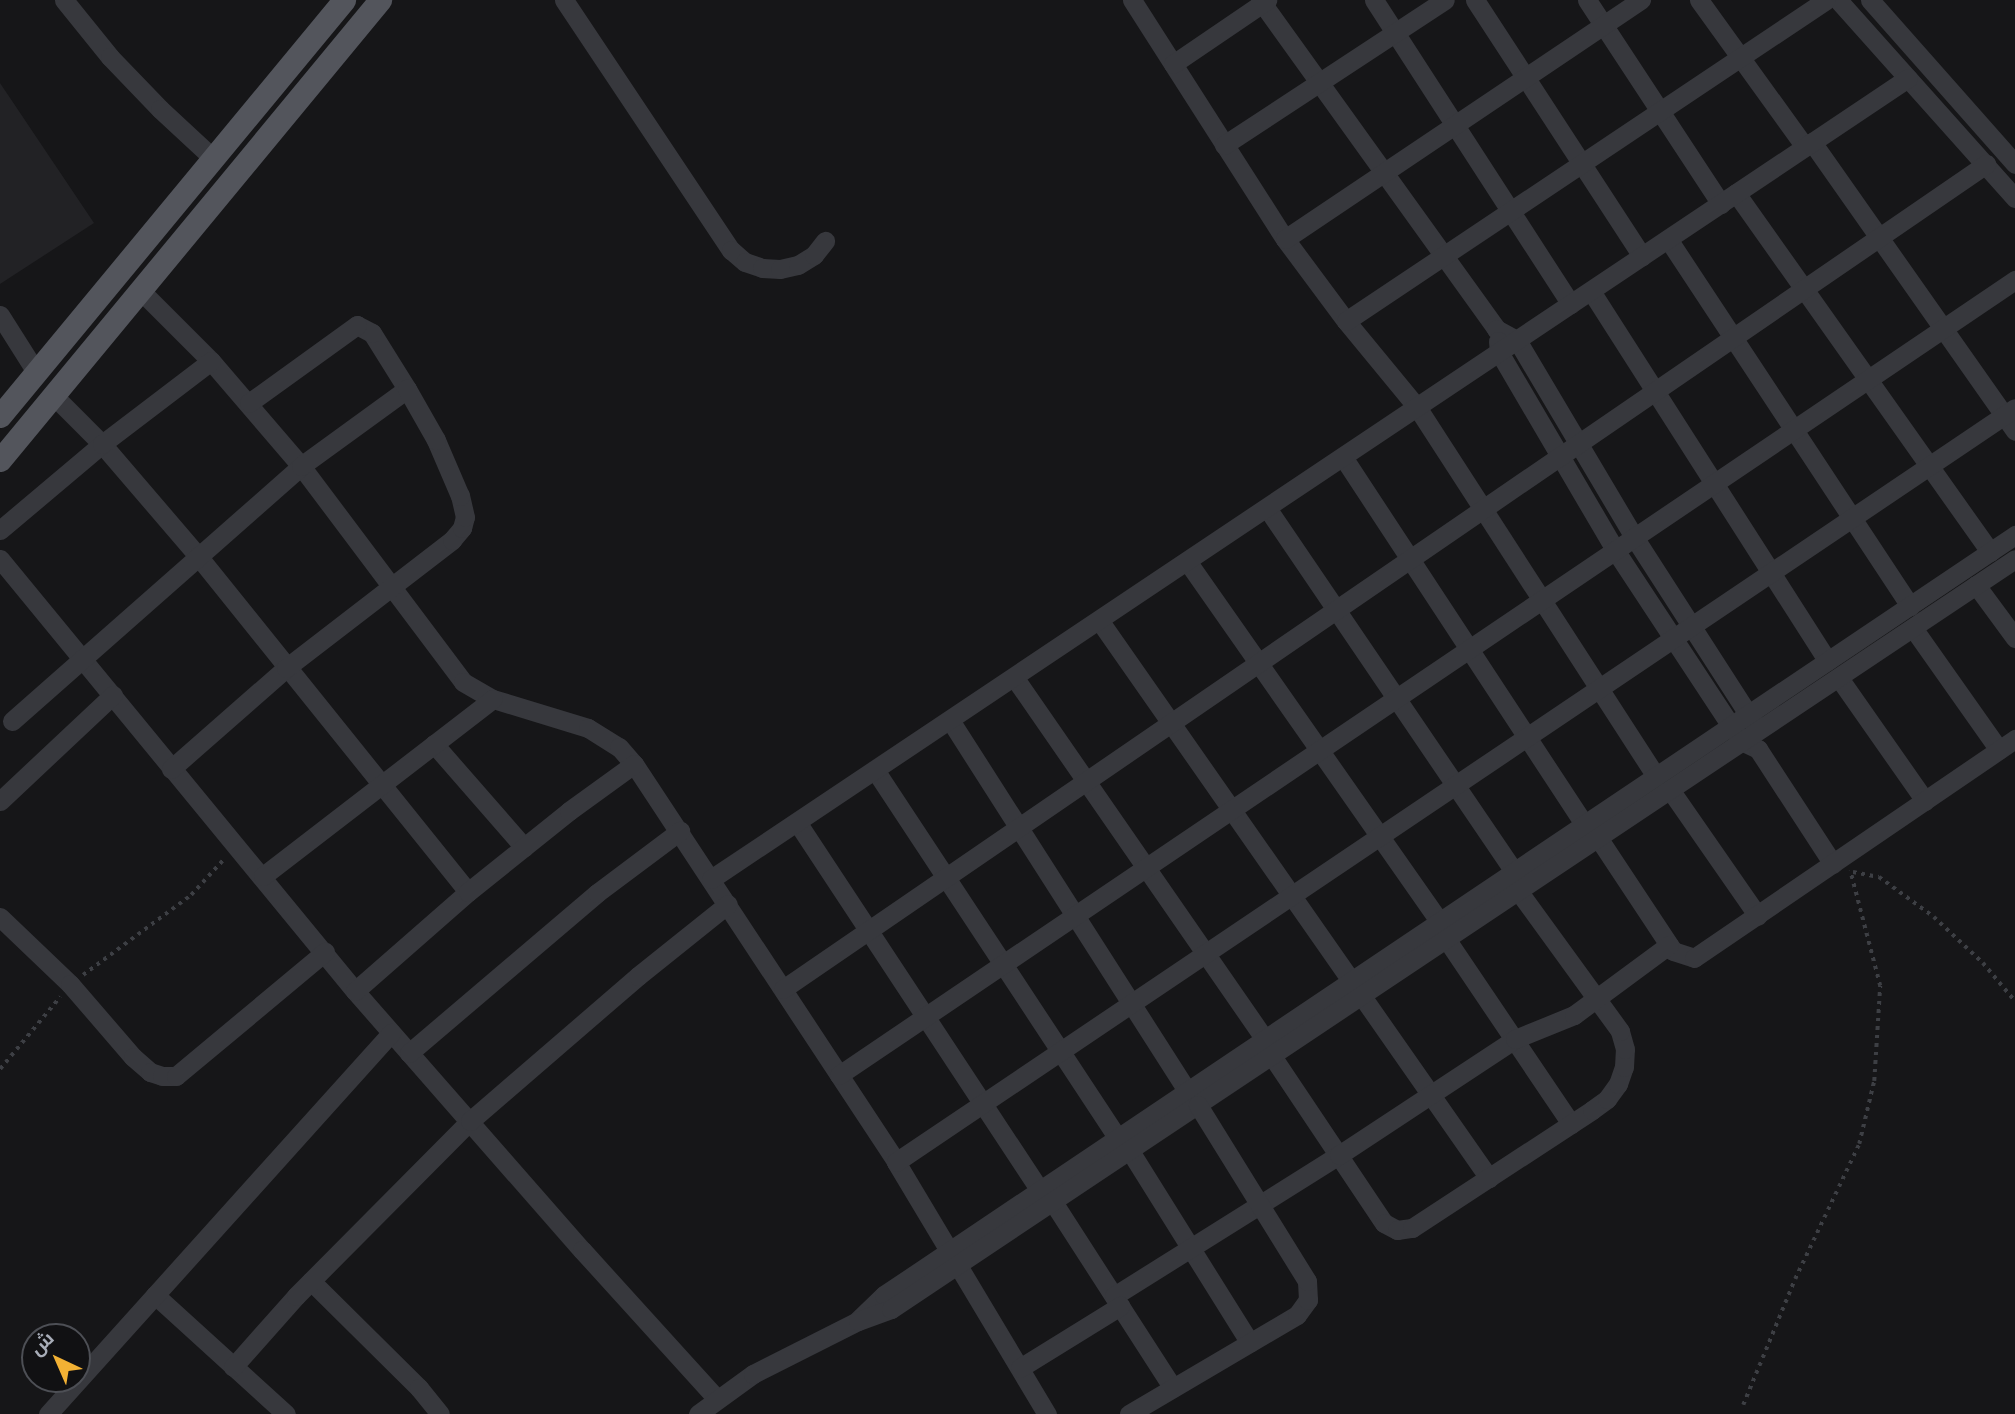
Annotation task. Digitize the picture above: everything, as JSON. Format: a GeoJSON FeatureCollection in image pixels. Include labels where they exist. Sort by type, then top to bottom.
{"type":"FeatureCollection","features":[{"type":"Feature","properties":{"kind":"main road"},"geometry":{"type":"LineString","coordinates":[[0,416],[344,0]]}},
{"type":"Feature","properties":{"kind":"main road"},"geometry":{"type":"LineString","coordinates":[[0,460],[55,397],[380,0]]}},
{"type":"Feature","properties":{"kind":"main road"},"geometry":{"type":"LineString","coordinates":[[96,300],[119,316]]}},
{"type":"Feature","properties":{"kind":"street"},"geometry":{"type":"LineString","coordinates":[[64,0],[127,74],[213,158]]}},
{"type":"Feature","properties":{"kind":"street"},"geometry":{"type":"LineString","coordinates":[[564,0],[731,250],[745,262],[780,270],[806,260],[825,241]]}},
{"type":"Feature","properties":{"kind":"street"},"geometry":{"type":"LineString","coordinates":[[1132,0],[1284,239],[1346,321],[1417,407],[1656,777]]}},
{"type":"Feature","properties":{"kind":"street"},"geometry":{"type":"LineString","coordinates":[[1374,0],[1571,304]]}},
{"type":"Feature","properties":{"kind":"street"},"geometry":{"type":"LineString","coordinates":[[1224,145],[1445,0]]}},
{"type":"Feature","properties":{"kind":"street"},"geometry":{"type":"LineString","coordinates":[[1475,0],[1642,256]]}},
{"type":"Feature","properties":{"kind":"street"},"geometry":{"type":"LineString","coordinates":[[1587,0],[1660,111],[1804,289],[1990,552]]}},
{"type":"Feature","properties":{"kind":"street"},"geometry":{"type":"LineString","coordinates":[[1284,239],[1641,0]]}},
{"type":"Feature","properties":{"kind":"street"},"geometry":{"type":"LineString","coordinates":[[896,1162],[1929,466],[2011,418],[1879,237],[1699,0]]}},
{"type":"Feature","properties":{"kind":"street"},"geometry":{"type":"LineString","coordinates":[[1346,321],[1826,0]]}},
{"type":"Feature","properties":{"kind":"street"},"geometry":{"type":"LineString","coordinates":[[1838,0],[2015,198]]}},
{"type":"Feature","properties":{"kind":"street"},"geometry":{"type":"LineString","coordinates":[[1870,0],[2015,164]]}},
{"type":"Feature","properties":{"kind":"street"},"geometry":{"type":"LineString","coordinates":[[1173,64],[1263,1],[1496,329],[1500,352],[1615,550],[1672,639],[1740,720]]}},
{"type":"Feature","properties":{"kind":"street"},"geometry":{"type":"LineString","coordinates":[[712,879],[1908,78]]}},
{"type":"Feature","properties":{"kind":"street"},"geometry":{"type":"LineString","coordinates":[[783,989],[1986,164]]}},
{"type":"Feature","properties":{"kind":"street"},"geometry":{"type":"LineString","coordinates":[[1668,239],[1910,606]]}},
{"type":"Feature","properties":{"kind":"street"},"geometry":{"type":"LineString","coordinates":[[839,1075],[2015,280]]}},
{"type":"Feature","properties":{"kind":"street"},"geometry":{"type":"LineString","coordinates":[[141,291],[211,361],[302,466],[463,682],[493,699],[588,728],[619,747],[634,764],[896,1162],[1047,1414]]}},
{"type":"Feature","properties":{"kind":"street"},"geometry":{"type":"LineString","coordinates":[[1591,291],[1828,661]]}},
{"type":"Feature","properties":{"kind":"street"},"geometry":{"type":"LineString","coordinates":[[0,315],[36,372]]}},
{"type":"Feature","properties":{"kind":"street"},"geometry":{"type":"LineString","coordinates":[[171,769],[286,668],[452,540],[462,528],[465,517],[460,496],[436,440],[407,388],[372,333],[357,325],[249,403]]}},
{"type":"Feature","properties":{"kind":"street"},"geometry":{"type":"LineString","coordinates":[[1496,329],[1517,340],[1577,444],[1690,626],[1740,720],[1843,864]]}},
{"type":"Feature","properties":{"kind":"street"},"geometry":{"type":"LineString","coordinates":[[0,530],[102,444],[211,361]]}},
{"type":"Feature","properties":{"kind":"street"},"geometry":{"type":"LineString","coordinates":[[12,721],[302,466],[407,388]]}},
{"type":"Feature","properties":{"kind":"street"},"geometry":{"type":"LineString","coordinates":[[55,397],[102,444],[198,556],[379,785],[468,892]]}},
{"type":"Feature","properties":{"kind":"street"},"geometry":{"type":"LineString","coordinates":[[1343,457],[1527,737],[1669,945],[1679,955],[1694,958],[1843,864],[1924,801],[2007,744],[1913,628]]}},
{"type":"Feature","properties":{"kind":"street"},"geometry":{"type":"LineString","coordinates":[[1266,508],[1514,872]]}},
{"type":"Feature","properties":{"kind":"street"},"geometry":{"type":"LineString","coordinates":[[1444,931],[1519,892],[1656,777],[2015,535]]}},
{"type":"Feature","properties":{"kind":"street"},"geometry":{"type":"LineString","coordinates":[[0,559],[355,991],[717,1399]]}},
{"type":"Feature","properties":{"kind":"street"},"geometry":{"type":"LineString","coordinates":[[698,1414],[753,1374],[858,1321],[875,1303],[955,1258],[1444,931],[1514,872],[1671,790],[1754,741],[1839,678],[2015,559]]}},
{"type":"Feature","properties":{"kind":"street"},"geometry":{"type":"LineString","coordinates":[[1187,561],[1380,836],[1571,1124]]}},
{"type":"Feature","properties":{"kind":"street"},"geometry":{"type":"LineString","coordinates":[[1976,585],[2015,638]]}},
{"type":"Feature","properties":{"kind":"street"},"geometry":{"type":"LineString","coordinates":[[1099,620],[1359,988],[1489,1178]]}},
{"type":"Feature","properties":{"kind":"street"},"geometry":{"type":"LineString","coordinates":[[1014,677],[1205,953],[1384,1223],[1397,1230],[1412,1228],[1571,1124],[1607,1099],[1618,1084],[1624,1067],[1625,1049],[1620,1031],[1519,892]]}},
{"type":"Feature","properties":{"kind":"street"},"geometry":{"type":"LineString","coordinates":[[1839,678],[1924,801]]}},
{"type":"Feature","properties":{"kind":"street"},"geometry":{"type":"LineString","coordinates":[[0,801],[113,695]]}},
{"type":"Feature","properties":{"kind":"street"},"geometry":{"type":"LineString","coordinates":[[263,876],[493,699]]}},
{"type":"Feature","properties":{"kind":"street"},"geometry":{"type":"LineString","coordinates":[[950,720],[1307,1281],[1308,1300],[1297,1315],[1129,1414]]}},
{"type":"Feature","properties":{"kind":"street"},"geometry":{"type":"LineString","coordinates":[[435,744],[524,847]]}},
{"type":"Feature","properties":{"kind":"street"},"geometry":{"type":"LineString","coordinates":[[355,991],[468,892],[634,764]]}},
{"type":"Feature","properties":{"kind":"street"},"geometry":{"type":"LineString","coordinates":[[875,770],[1124,1145],[1250,1343]]}},
{"type":"Feature","properties":{"kind":"street"},"geometry":{"type":"LineString","coordinates":[[1671,790],[1758,916]]}},
{"type":"Feature","properties":{"kind":"street"},"geometry":{"type":"LineString","coordinates":[[797,822],[1173,1388]]}},
{"type":"Feature","properties":{"kind":"street"},"geometry":{"type":"LineString","coordinates":[[410,1053],[597,893],[680,831]]}},
{"type":"Feature","properties":{"kind":"street"},"geometry":{"type":"LineString","coordinates":[[233,1367],[311,1281],[470,1121],[638,976],[728,904]]}},
{"type":"Feature","properties":{"kind":"street"},"geometry":{"type":"LineString","coordinates":[[0,917],[70,984],[133,1057],[150,1072],[162,1076],[176,1076],[325,952]]}},
{"type":"Feature","properties":{"kind":"street"},"geometry":{"type":"LineString","coordinates":[[1020,1368],[1190,1248],[1339,1155],[1515,1039],[1574,1015],[1669,945]]}},
{"type":"Feature","properties":{"kind":"street"},"geometry":{"type":"LineString","coordinates":[[48,1414],[391,1033]]}},
{"type":"Feature","properties":{"kind":"street"},"geometry":{"type":"LineString","coordinates":[[311,1281],[419,1388],[440,1414]]}},
{"type":"Feature","properties":{"kind":"street"},"geometry":{"type":"LineString","coordinates":[[155,1294],[286,1414]]}},
{"type":"Feature","properties":{"kind":"path"},"geometry":{"type":"LineString","coordinates":[[0,1069],[70,984],[191,895],[236,846]]}},
{"type":"Feature","properties":{"kind":"path"},"geometry":{"type":"LineString","coordinates":[[1843,864],[1880,877],[1934,917],[1983,963],[2015,1001]]}},
{"type":"Feature","properties":{"kind":"path"},"geometry":{"type":"LineString","coordinates":[[1742,1405],[1800,1267],[1859,1144],[1874,1082],[1880,986],[1843,864]]}},
{"type":"Feature","properties":{"kind":"shaded area"},"geometry":{"type":"Polygon","coordinates":[[[0,83],[94,223],[0,284],[0,83]]]}}]}
